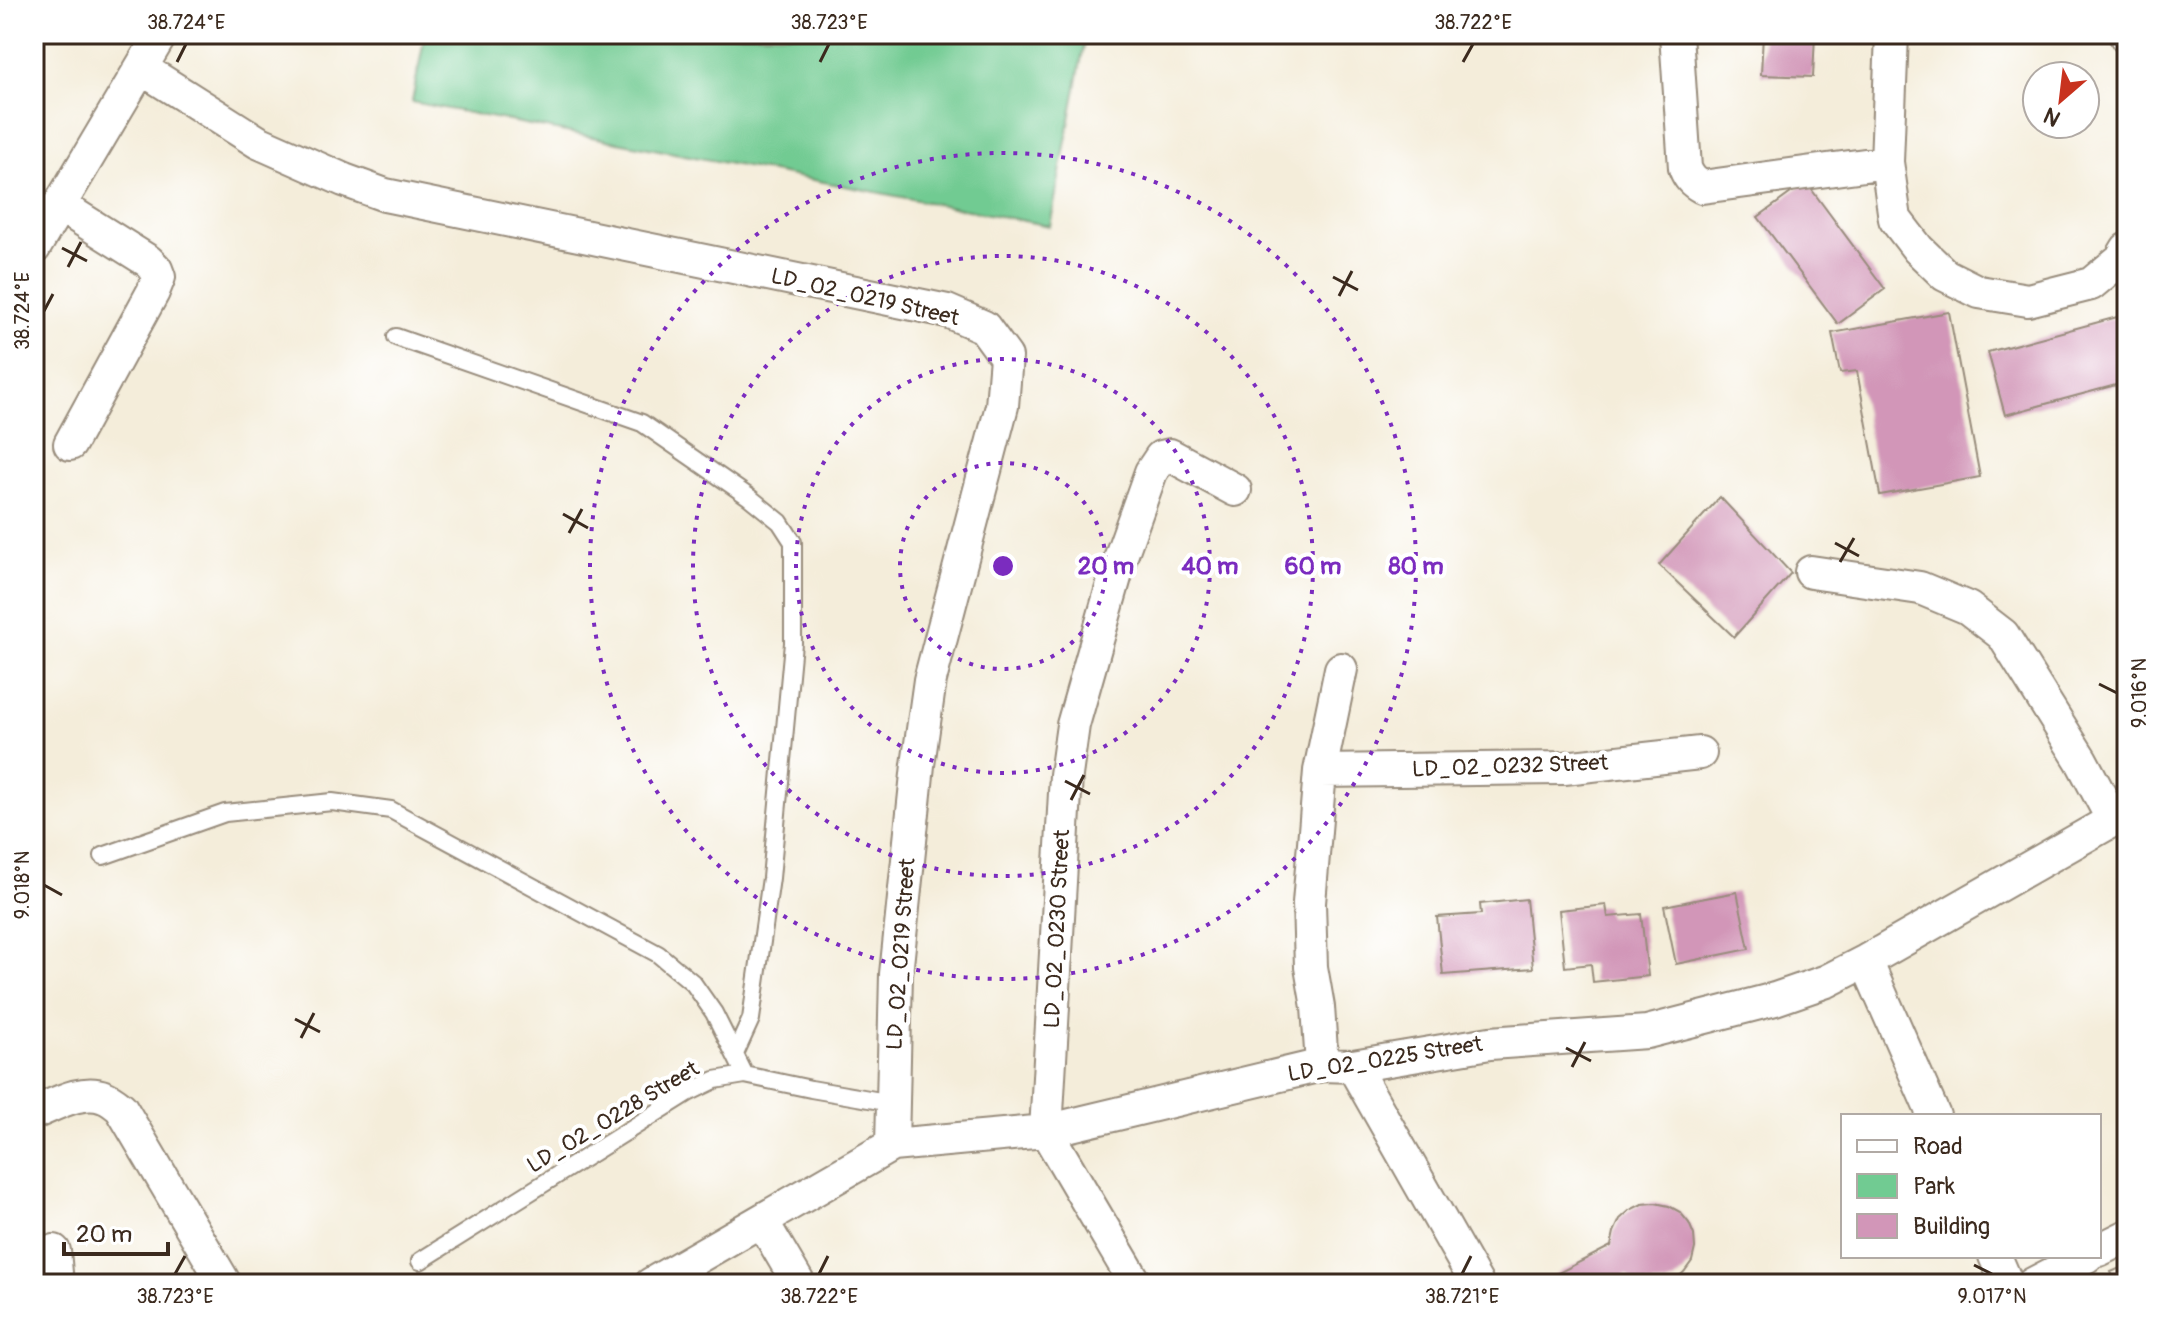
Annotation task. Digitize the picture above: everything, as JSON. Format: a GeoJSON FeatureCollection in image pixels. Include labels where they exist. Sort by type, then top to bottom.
{"type":"FeatureCollection","features":[{"type":"Feature","properties":{"kind":"street"},"geometry":{"type":"LineString","coordinates":[[34,248],[161,34]]}},
{"type":"Feature","properties":{"kind":"street"},"geometry":{"type":"LineString","coordinates":[[1676,34],[1685,168],[1688,177],[1702,187],[1887,162]]}},
{"type":"Feature","properties":{"kind":"street"},"geometry":{"type":"LineString","coordinates":[[1892,34],[1887,162],[1895,219],[1918,249],[1945,275],[1979,292],[2028,300],[2091,284],[2121,259],[2127,249]]}},
{"type":"Feature","properties":{"kind":"street","name":"LD_02_0219 Street"},"geometry":{"type":"LineString","coordinates":[[141,68],[258,142],[385,195],[947,311],[984,327],[1006,357],[1002,406],[930,680],[896,974],[892,1145]]}},
{"type":"Feature","properties":{"kind":"street"},"geometry":{"type":"LineString","coordinates":[[59,205],[148,261],[159,277],[70,444]]}},
{"type":"Feature","properties":{"kind":"street","name":"LD_02_0230 Street"},"geometry":{"type":"LineString","coordinates":[[1046,1131],[1066,775],[1073,725],[1121,556],[1151,472],[1161,457],[1170,455],[1235,490]]}},
{"type":"Feature","properties":{"kind":"street","name":"LD_02_0225 Street"},"geometry":{"type":"LineString","coordinates":[[651,1284],[892,1145],[1046,1131],[1337,1065],[1490,1043],[1647,1032],[1775,999],[1827,981],[1866,961],[2120,817],[2003,635],[1968,608],[1920,588],[1811,572]]}},
{"type":"Feature","properties":{"kind":"street"},"geometry":{"type":"LineString","coordinates":[[1341,669],[1320,771],[1309,903],[1311,967],[1318,1007],[1337,1065],[1477,1284]]}},
{"type":"Feature","properties":{"kind":"street","name":"LD_02_0232 Street"},"geometry":{"type":"LineString","coordinates":[[1320,771],[1564,768],[1700,753]]}},
{"type":"Feature","properties":{"kind":"street"},"geometry":{"type":"LineString","coordinates":[[1866,961],[1933,1114]]}},
{"type":"Feature","properties":{"kind":"street"},"geometry":{"type":"LineString","coordinates":[[34,1113],[91,1094],[106,1097],[121,1108],[225,1284]]}},
{"type":"Feature","properties":{"kind":"street"},"geometry":{"type":"LineString","coordinates":[[1046,1131],[1136,1284]]}},
{"type":"Feature","properties":{"kind":"street"},"geometry":{"type":"LineString","coordinates":[[762,1221],[799,1284]]}},
{"type":"Feature","properties":{"kind":"street"},"geometry":{"type":"LineString","coordinates":[[2101,1249],[2127,1236]]}},
{"type":"Feature","properties":{"kind":"street"},"geometry":{"type":"LineString","coordinates":[[54,1251],[57,1284]]}},
{"type":"Feature","properties":{"kind":"street"},"geometry":{"type":"LineString","coordinates":[[1996,1258],[2007,1284]]}},
{"type":"Feature","properties":{"kind":"street"},"geometry":{"type":"LineString","coordinates":[[2033,1284],[2083,1258]]}},
{"type":"Feature","properties":{"kind":"lane"},"geometry":{"type":"LineString","coordinates":[[396,337],[642,423],[749,497],[780,522],[793,542],[793,643],[771,878],[751,1019],[735,1054]]}},
{"type":"Feature","properties":{"kind":"lane"},"geometry":{"type":"LineString","coordinates":[[103,856],[225,813],[332,802],[391,810],[658,954],[693,983],[714,1013],[745,1075]]}},
{"type":"Feature","properties":{"kind":"lane","name":"LD_02_0228 Street"},"geometry":{"type":"LineString","coordinates":[[420,1261],[688,1093],[715,1080],[745,1075],[892,1103]]}},
{"type":"Feature","properties":{"kind":"green space"},"geometry":{"type":"Polygon","coordinates":[[[425,34],[1086,34],[1050,226],[412,102],[425,34]]]}},
{"type":"Feature","properties":{"kind":"building"},"geometry":{"type":"Polygon","coordinates":[[[1763,34],[1815,34],[1813,77],[1761,75],[1763,34]]]}},
{"type":"Feature","properties":{"kind":"building"},"geometry":{"type":"Polygon","coordinates":[[[1806,182],[1885,289],[1838,324],[1758,217],[1806,182]]]}},
{"type":"Feature","properties":{"kind":"building"},"geometry":{"type":"Polygon","coordinates":[[[1949,312],[1980,477],[1880,495],[1857,371],[1840,373],[1832,333],[1949,312]]]}},
{"type":"Feature","properties":{"kind":"building"},"geometry":{"type":"Polygon","coordinates":[[[2121,316],[2127,338],[2127,382],[2005,415],[1988,352],[2121,316]]]}},
{"type":"Feature","properties":{"kind":"building"},"geometry":{"type":"Polygon","coordinates":[[[1720,497],[1791,573],[1734,637],[1659,565],[1720,497]]]}},
{"type":"Feature","properties":{"kind":"building"},"geometry":{"type":"Polygon","coordinates":[[[1737,892],[1749,949],[1676,964],[1664,906],[1737,892]]]}},
{"type":"Feature","properties":{"kind":"building"},"geometry":{"type":"Polygon","coordinates":[[[1526,899],[1533,968],[1443,975],[1437,917],[1481,914],[1480,904],[1526,899]]]}},
{"type":"Feature","properties":{"kind":"building"},"geometry":{"type":"Polygon","coordinates":[[[1606,905],[1608,917],[1641,914],[1648,976],[1593,982],[1591,964],[1565,967],[1559,910],[1606,905]]]}},
{"type":"Feature","properties":{"kind":"building"},"geometry":{"type":"Polygon","coordinates":[[[1655,1203],[1680,1212],[1694,1235],[1692,1261],[1674,1281],[1644,1284],[1626,1275],[1608,1284],[1537,1284],[1611,1246],[1620,1219],[1642,1204],[1655,1203]]]}},
{"type":"Feature","properties":{"kind":"building"},"geometry":{"type":"Polygon","coordinates":[[[2127,1265],[2127,1284],[2116,1284],[2111,1272],[2127,1265]]]}}]}
